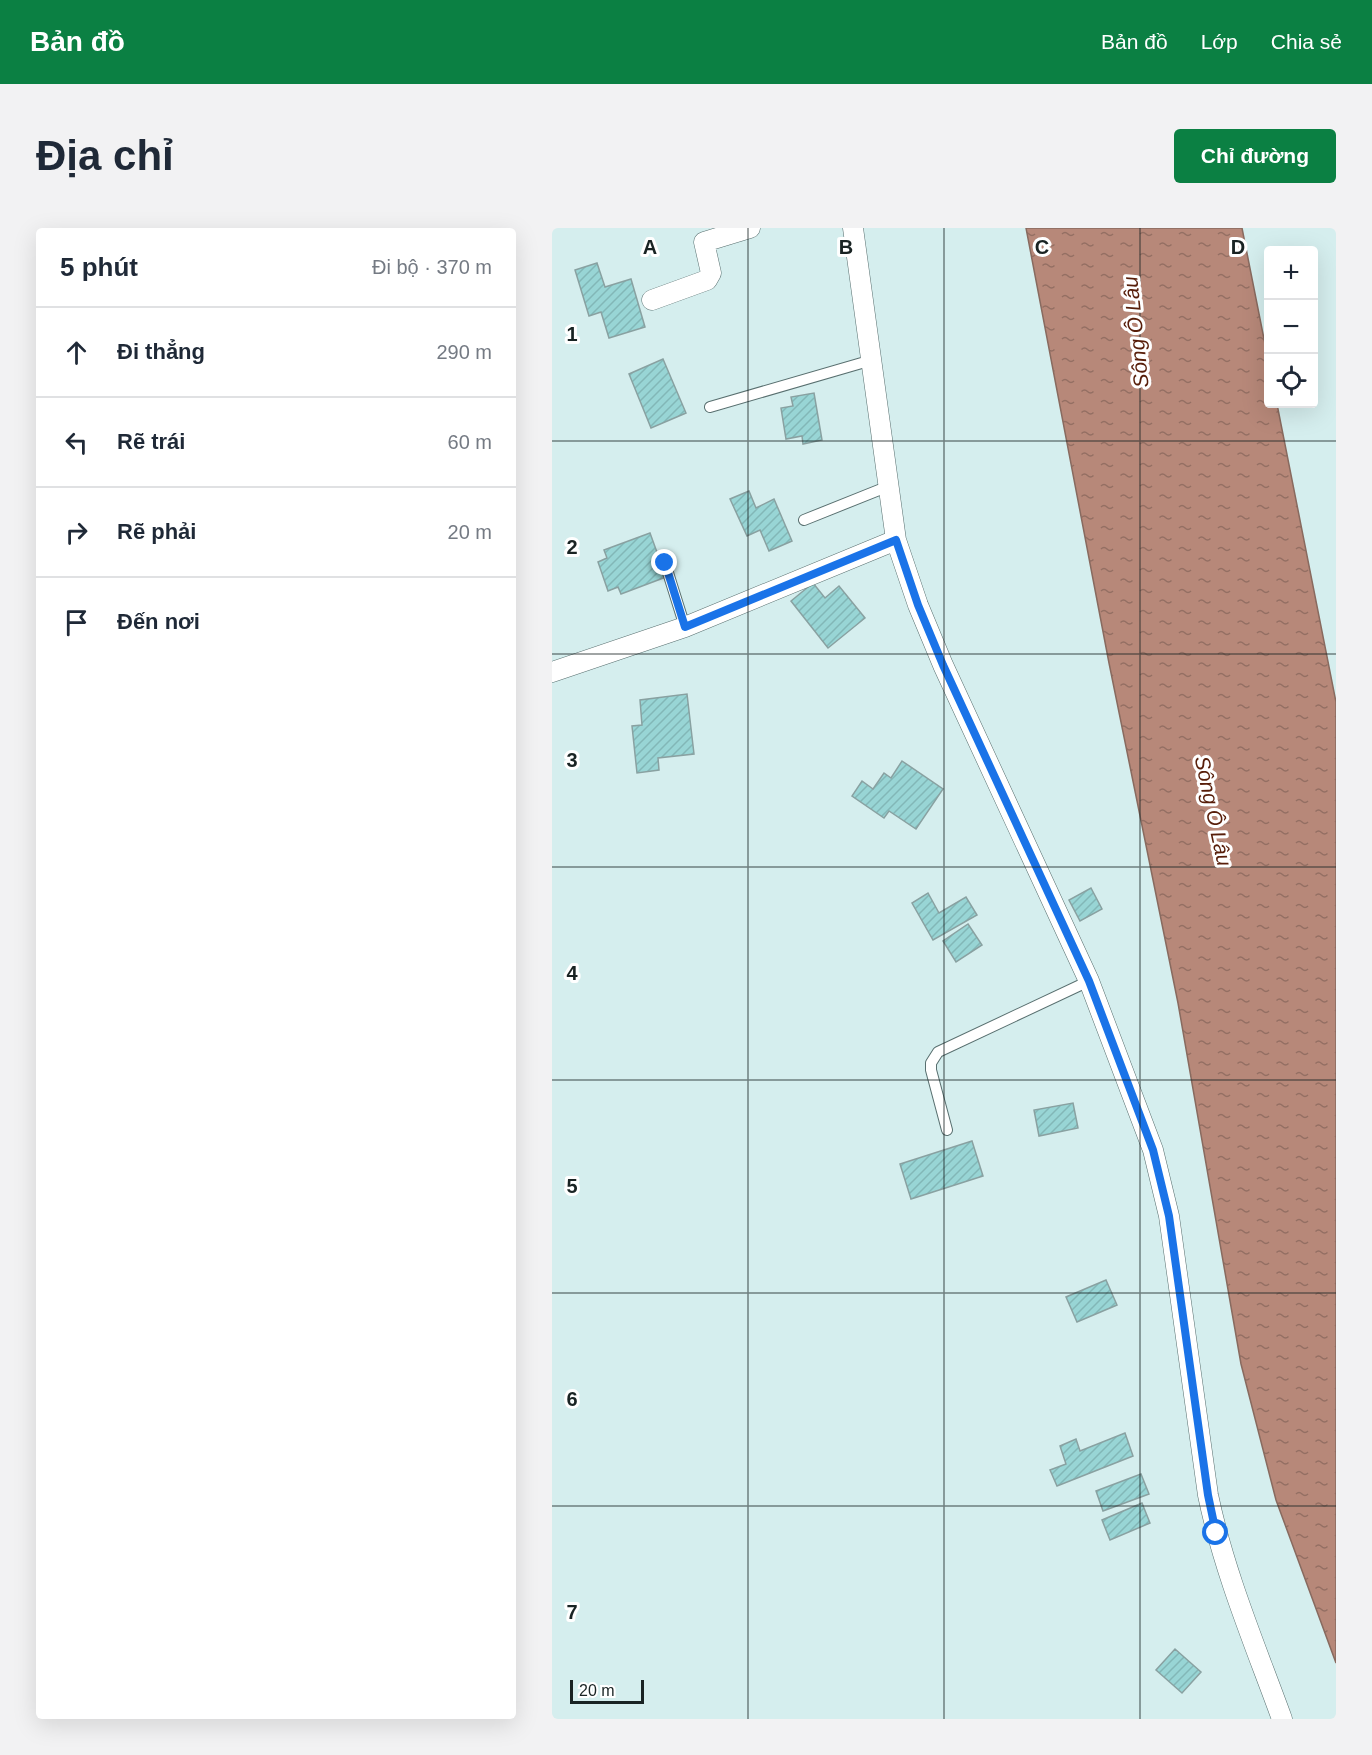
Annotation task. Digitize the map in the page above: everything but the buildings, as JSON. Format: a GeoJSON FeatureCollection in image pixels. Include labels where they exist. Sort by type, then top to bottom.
{"type":"FeatureCollection","features":[{"type":"Feature","properties":{"kind":"street"},"geometry":{"type":"LineString","coordinates":[[652,300],[710,277],[701,235],[750,228]]}},
{"type":"Feature","properties":{"kind":"street"},"geometry":{"type":"LineString","coordinates":[[853,228],[896,540],[918,605],[943,665],[1089,981],[1153,1150],[1169,1216],[1208,1495],[1216,1533],[1282,1719]]}},
{"type":"Feature","properties":{"kind":"street"},"geometry":{"type":"LineString","coordinates":[[552,672],[685,627],[896,540]]}},
{"type":"Feature","properties":{"kind":"lane"},"geometry":{"type":"LineString","coordinates":[[710,407],[872,360]]}},
{"type":"Feature","properties":{"kind":"lane"},"geometry":{"type":"LineString","coordinates":[[804,520],[889,486]]}},
{"type":"Feature","properties":{"kind":"lane"},"geometry":{"type":"LineString","coordinates":[[665,563],[685,627]]}},
{"type":"Feature","properties":{"kind":"lane"},"geometry":{"type":"LineString","coordinates":[[947,1130],[931,1070],[931,1063],[938,1052],[1089,981]]}},
{"type":"Feature","properties":{"kind":"water","name":"Sông Ô Lâu"},"geometry":{"type":"Polygon","coordinates":[[[1026,228],[1242,228],[1264,339],[1264,408],[1278,408],[1336,702],[1336,1663],[1276,1500],[1241,1364],[1178,1003],[1109,663],[1026,228]]]}},
{"type":"Feature","properties":{"kind":"route"},"geometry":{"type":"LineString","coordinates":[[665,563],[685,627],[896,540],[918,605],[943,665],[1089,981],[1153,1150],[1169,1216],[1208,1495],[1216,1533]]}}]}
